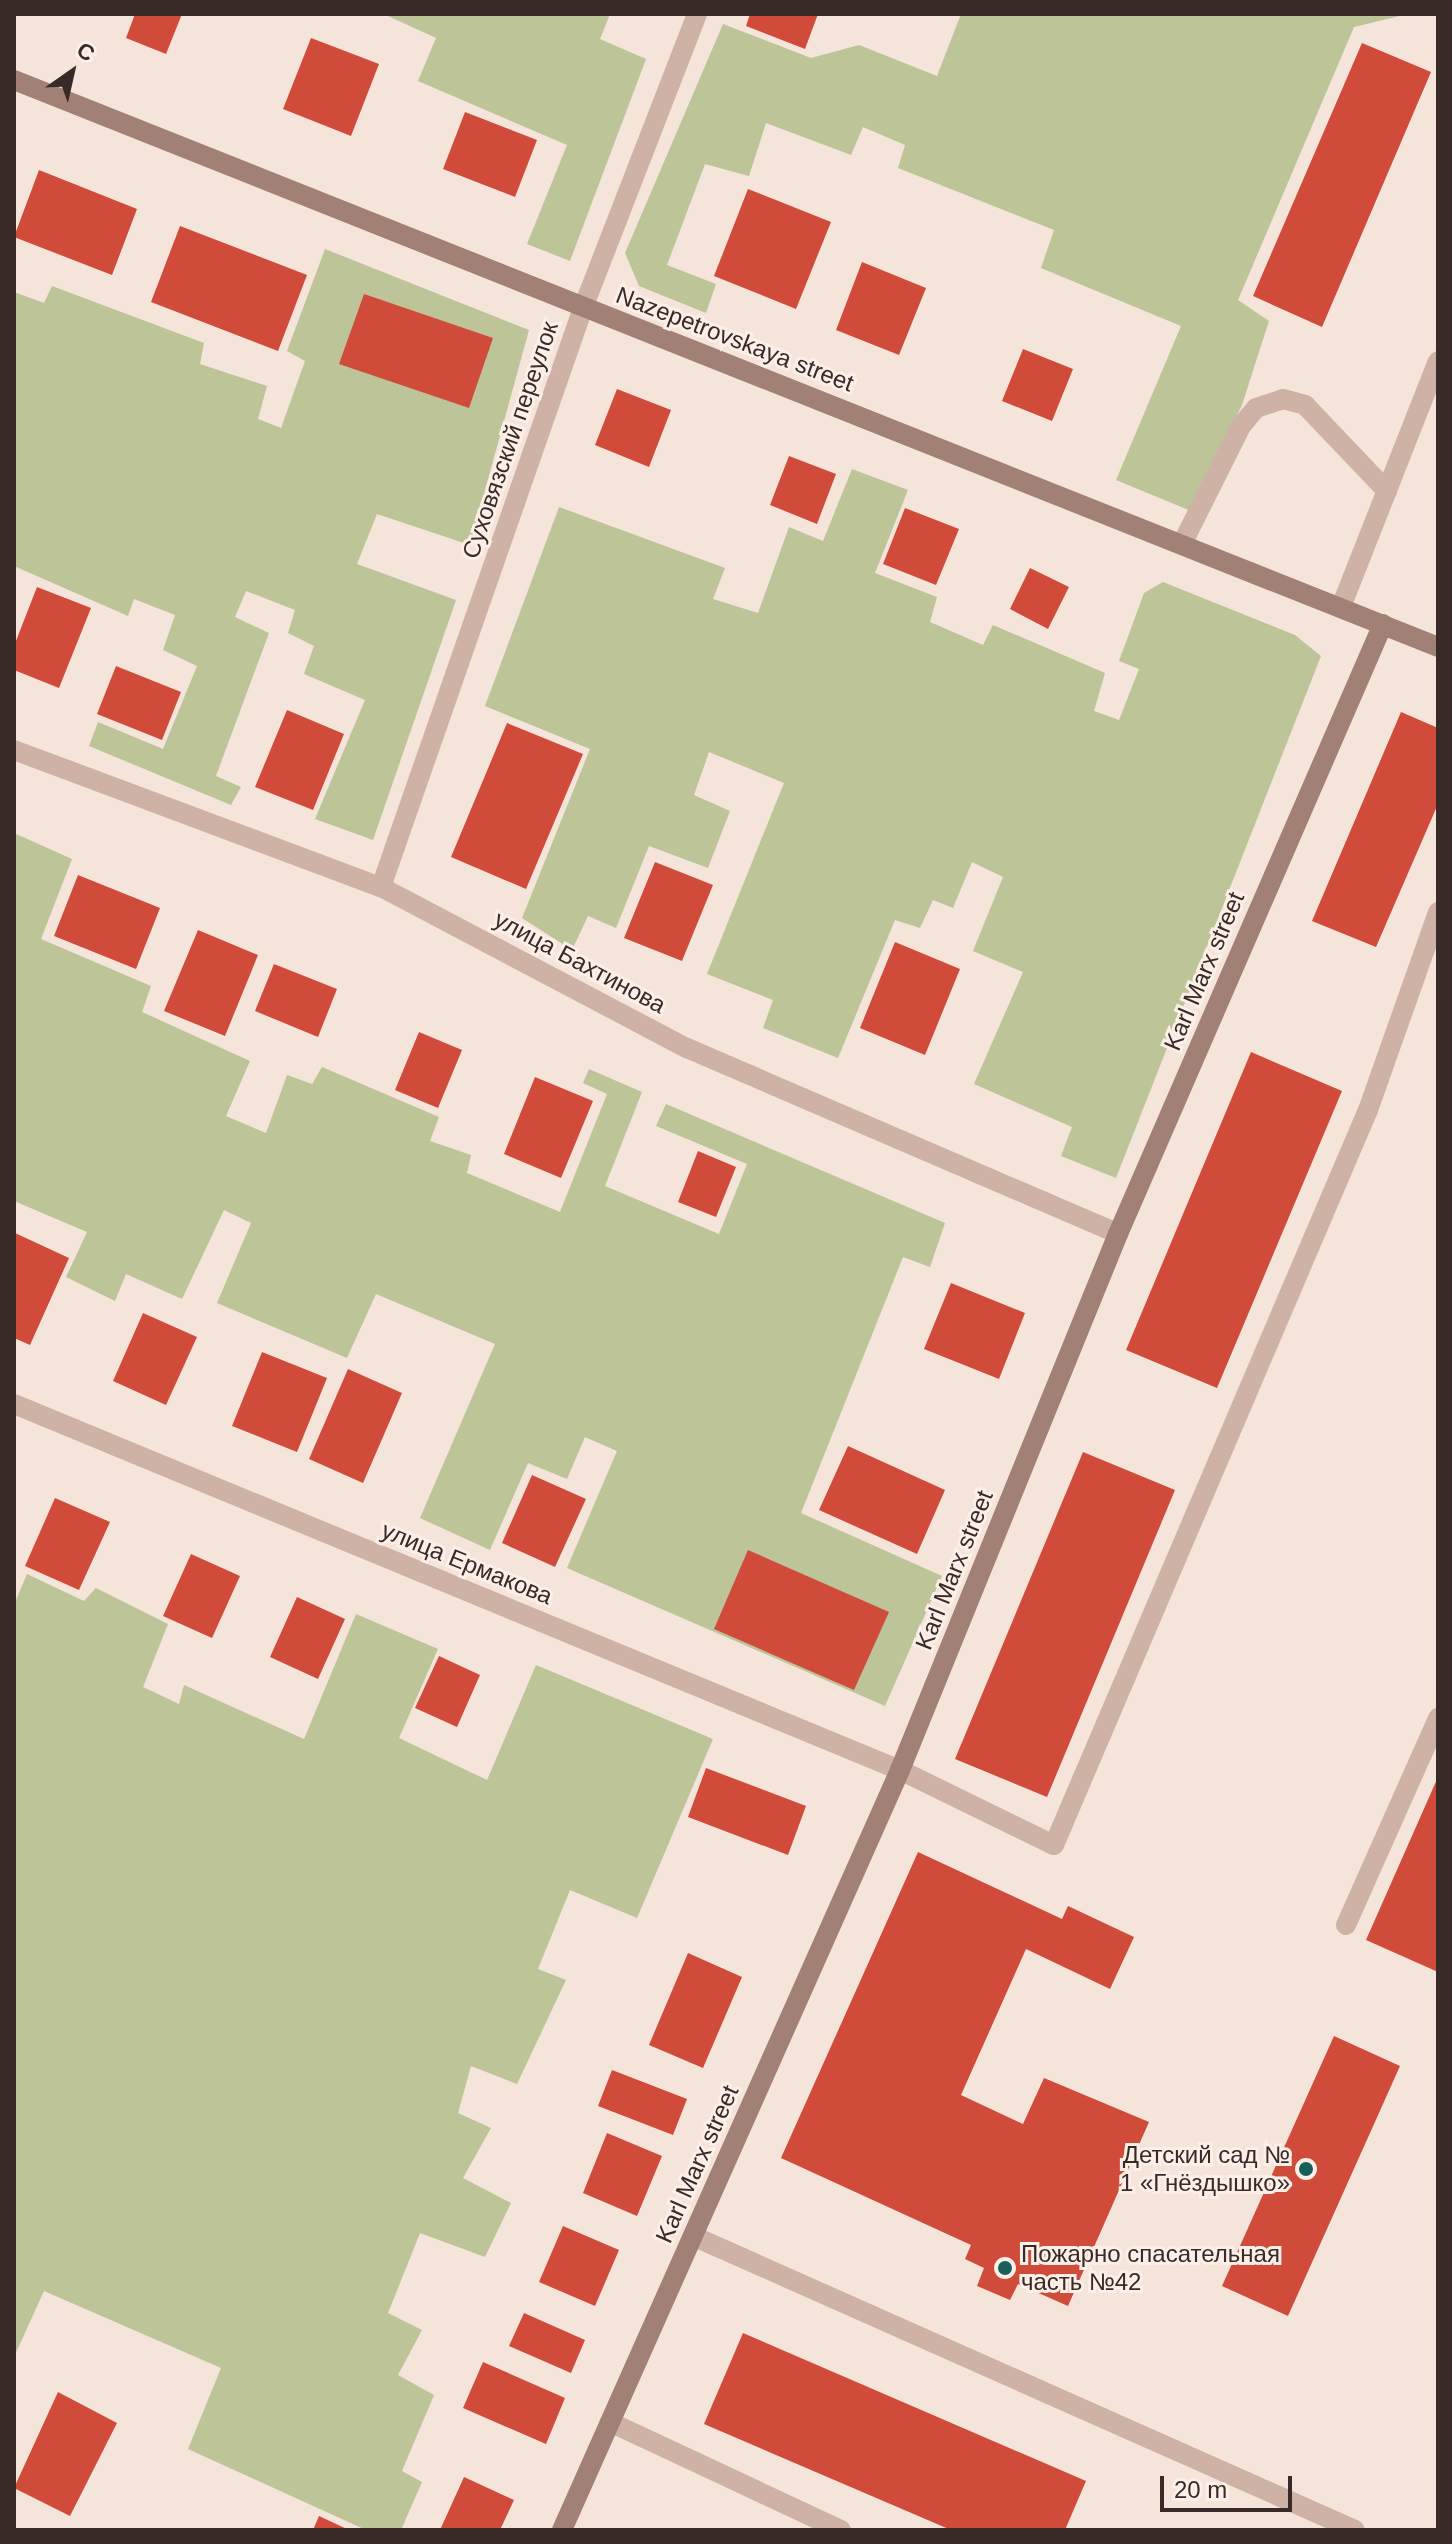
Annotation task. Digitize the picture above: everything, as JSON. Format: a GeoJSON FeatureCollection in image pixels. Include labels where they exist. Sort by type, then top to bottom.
{"type":"FeatureCollection","features":[{"type":"Feature","properties":{"kind":"street","name":"Суховязский переулок"},"geometry":{"type":"LineString","coordinates":[[381,887],[583,308],[697,14]]}},
{"type":"Feature","properties":{"kind":"street","name":"Nazepetrovskaya street"},"geometry":{"type":"LineString","coordinates":[[14,80],[583,308],[1183,542],[1438,647]]}},
{"type":"Feature","properties":{"kind":"street"},"geometry":{"type":"LineString","coordinates":[[1341,607],[1438,361]]}},
{"type":"Feature","properties":{"kind":"street"},"geometry":{"type":"LineString","coordinates":[[1183,542],[1241,426],[1256,408],[1283,399],[1305,405],[1387,491]]}},
{"type":"Feature","properties":{"kind":"street","name":"Karl Marx street"},"geometry":{"type":"LineString","coordinates":[[562,2530],[900,1770],[1118,1234],[1383,624]]}},
{"type":"Feature","properties":{"kind":"street","name":"улица Бахтинова"},"geometry":{"type":"LineString","coordinates":[[14,750],[381,887],[687,1048],[1118,1234]]}},
{"type":"Feature","properties":{"kind":"street","name":"улица Ермакова"},"geometry":{"type":"LineString","coordinates":[[14,1404],[900,1770],[1054,1845],[1368,1110],[1438,912]]}},
{"type":"Feature","properties":{"kind":"street"},"geometry":{"type":"LineString","coordinates":[[1346,1925],[1438,1718]]}},
{"type":"Feature","properties":{"kind":"street"},"geometry":{"type":"LineString","coordinates":[[693,2236],[1355,2530]]}},
{"type":"Feature","properties":{"kind":"street"},"geometry":{"type":"LineString","coordinates":[[610,2422],[842,2530]]}},
{"type":"Feature","properties":{"kind":"green space"},"geometry":{"type":"Polygon","coordinates":[[[610,14],[600,39],[646,59],[570,261],[527,244],[567,145],[418,81],[436,38],[388,16],[610,14]]]}},
{"type":"Feature","properties":{"kind":"green space"},"geometry":{"type":"Polygon","coordinates":[[[961,14],[1408,14],[1354,27],[1238,300],[1269,321],[1242,405],[1191,511],[1116,480],[1181,326],[1041,268],[1054,230],[898,168],[905,145],[863,127],[851,155],[766,123],[749,176],[705,164],[667,265],[716,284],[706,313],[639,286],[625,253],[723,24],[811,58],[859,45],[937,76],[961,14]]]}},
{"type":"Feature","properties":{"kind":"green space"},"geometry":{"type":"Polygon","coordinates":[[[325,249],[529,330],[470,545],[377,514],[357,564],[456,600],[373,840],[315,819],[365,700],[304,674],[314,646],[288,633],[295,610],[246,591],[235,617],[269,633],[216,776],[241,787],[231,805],[89,746],[98,722],[163,749],[197,666],[163,650],[175,615],[134,599],[128,616],[14,566],[14,292],[44,303],[52,286],[204,343],[200,364],[267,386],[258,419],[281,428],[305,361],[287,351],[325,249]]]}},
{"type":"Feature","properties":{"kind":"green space"},"geometry":{"type":"Polygon","coordinates":[[[852,469],[908,490],[875,573],[937,597],[930,622],[983,645],[993,625],[1105,673],[1094,711],[1119,720],[1139,669],[1119,661],[1144,593],[1163,582],[1295,635],[1321,656],[1116,1178],[1061,1156],[1072,1127],[974,1084],[1023,972],[973,951],[1003,877],[972,862],[953,908],[933,900],[920,928],[895,920],[838,1058],[763,1028],[773,1000],[707,974],[784,783],[709,752],[694,795],[730,811],[708,868],[649,846],[616,928],[588,916],[572,950],[522,918],[590,749],[485,706],[559,507],[725,568],[713,599],[758,613],[789,527],[823,541],[852,469]]]}},
{"type":"Feature","properties":{"kind":"green space"},"geometry":{"type":"Polygon","coordinates":[[[14,833],[72,859],[41,939],[151,986],[142,1012],[250,1061],[226,1116],[266,1133],[287,1075],[312,1084],[322,1067],[439,1117],[430,1141],[471,1155],[467,1173],[560,1212],[607,1094],[583,1083],[589,1069],[642,1092],[605,1186],[719,1234],[747,1164],[656,1126],[666,1104],[945,1223],[930,1267],[903,1257],[801,1513],[942,1576],[885,1706],[567,1568],[617,1451],[585,1437],[567,1479],[528,1463],[490,1550],[420,1518],[495,1344],[376,1294],[347,1358],[217,1303],[251,1223],[224,1210],[182,1299],[126,1274],[115,1301],[66,1277],[87,1232],[14,1201],[14,833]]]}},
{"type":"Feature","properties":{"kind":"green space"},"geometry":{"type":"Polygon","coordinates":[[[27,1574],[84,1601],[96,1588],[168,1624],[143,1687],[179,1704],[184,1685],[304,1739],[356,1614],[438,1649],[399,1738],[487,1780],[536,1665],[713,1739],[637,1918],[570,1890],[538,1969],[566,1980],[517,2084],[471,2066],[458,2113],[491,2128],[463,2178],[511,2203],[485,2257],[420,2233],[388,2313],[422,2330],[398,2375],[434,2395],[402,2471],[422,2482],[401,2530],[366,2530],[188,2449],[221,2368],[44,2291],[14,2357],[14,1605],[27,1574]]]}},
{"type":"Feature","properties":{"kind":"building"},"geometry":{"type":"Polygon","coordinates":[[[135,14],[182,14],[166,54],[126,38],[135,14]]]}},
{"type":"Feature","properties":{"kind":"building"},"geometry":{"type":"Polygon","coordinates":[[[750,14],[818,14],[805,49],[746,26],[750,14]]]}},
{"type":"Feature","properties":{"kind":"building"},"geometry":{"type":"Polygon","coordinates":[[[311,38],[379,64],[351,136],[283,109],[311,38]]]}},
{"type":"Feature","properties":{"kind":"building"},"geometry":{"type":"Polygon","coordinates":[[[1362,43],[1431,72],[1322,327],[1253,296],[1362,43]]]}},
{"type":"Feature","properties":{"kind":"building"},"geometry":{"type":"Polygon","coordinates":[[[465,112],[537,140],[515,197],[443,169],[465,112]]]}},
{"type":"Feature","properties":{"kind":"building"},"geometry":{"type":"Polygon","coordinates":[[[39,170],[137,209],[112,275],[14,237],[39,170]]]}},
{"type":"Feature","properties":{"kind":"building"},"geometry":{"type":"Polygon","coordinates":[[[748,189],[831,222],[796,309],[714,276],[748,189]]]}},
{"type":"Feature","properties":{"kind":"building"},"geometry":{"type":"Polygon","coordinates":[[[180,226],[307,275],[278,351],[151,302],[180,226]]]}},
{"type":"Feature","properties":{"kind":"building"},"geometry":{"type":"Polygon","coordinates":[[[862,262],[926,288],[899,355],[836,330],[862,262]]]}},
{"type":"Feature","properties":{"kind":"building"},"geometry":{"type":"Polygon","coordinates":[[[364,294],[493,338],[469,408],[339,364],[364,294]]]}},
{"type":"Feature","properties":{"kind":"building"},"geometry":{"type":"Polygon","coordinates":[[[1023,349],[1073,369],[1052,421],[1002,401],[1023,349]]]}},
{"type":"Feature","properties":{"kind":"building"},"geometry":{"type":"Polygon","coordinates":[[[617,389],[671,410],[649,467],[595,445],[617,389]]]}},
{"type":"Feature","properties":{"kind":"building"},"geometry":{"type":"Polygon","coordinates":[[[789,456],[836,474],[817,524],[770,505],[789,456]]]}},
{"type":"Feature","properties":{"kind":"building"},"geometry":{"type":"Polygon","coordinates":[[[905,508],[959,529],[936,585],[883,564],[905,508]]]}},
{"type":"Feature","properties":{"kind":"building"},"geometry":{"type":"Polygon","coordinates":[[[1030,568],[1069,587],[1048,629],[1010,609],[1030,568]]]}},
{"type":"Feature","properties":{"kind":"building"},"geometry":{"type":"Polygon","coordinates":[[[37,587],[91,608],[59,688],[14,670],[14,646],[37,587]]]}},
{"type":"Feature","properties":{"kind":"building"},"geometry":{"type":"Polygon","coordinates":[[[116,666],[181,692],[162,740],[97,714],[116,666]]]}},
{"type":"Feature","properties":{"kind":"building"},"geometry":{"type":"Polygon","coordinates":[[[287,710],[344,734],[313,810],[255,787],[287,710]]]}},
{"type":"Feature","properties":{"kind":"building"},"geometry":{"type":"Polygon","coordinates":[[[1401,712],[1438,728],[1438,804],[1376,947],[1312,921],[1401,712]]]}},
{"type":"Feature","properties":{"kind":"building"},"geometry":{"type":"Polygon","coordinates":[[[507,723],[583,754],[526,889],[451,857],[507,723]]]}},
{"type":"Feature","properties":{"kind":"building"},"geometry":{"type":"Polygon","coordinates":[[[655,862],[713,885],[682,961],[624,938],[655,862]]]}},
{"type":"Feature","properties":{"kind":"building"},"geometry":{"type":"Polygon","coordinates":[[[78,875],[160,908],[136,969],[54,936],[78,875]]]}},
{"type":"Feature","properties":{"kind":"building"},"geometry":{"type":"Polygon","coordinates":[[[198,930],[258,955],[225,1036],[164,1011],[198,930]]]}},
{"type":"Feature","properties":{"kind":"building"},"geometry":{"type":"Polygon","coordinates":[[[895,942],[960,969],[925,1055],[860,1028],[895,942]]]}},
{"type":"Feature","properties":{"kind":"building"},"geometry":{"type":"Polygon","coordinates":[[[274,964],[337,989],[318,1037],[255,1011],[274,964]]]}},
{"type":"Feature","properties":{"kind":"building"},"geometry":{"type":"Polygon","coordinates":[[[419,1032],[462,1050],[438,1108],[395,1090],[419,1032]]]}},
{"type":"Feature","properties":{"kind":"building"},"geometry":{"type":"Polygon","coordinates":[[[1251,1052],[1342,1091],[1217,1388],[1126,1350],[1251,1052]]]}},
{"type":"Feature","properties":{"kind":"building"},"geometry":{"type":"Polygon","coordinates":[[[535,1077],[593,1101],[561,1178],[504,1154],[535,1077]]]}},
{"type":"Feature","properties":{"kind":"building"},"geometry":{"type":"Polygon","coordinates":[[[698,1151],[736,1167],[716,1217],[678,1202],[698,1151]]]}},
{"type":"Feature","properties":{"kind":"building"},"geometry":{"type":"Polygon","coordinates":[[[15,1233],[69,1258],[30,1345],[14,1338],[15,1233]]]}},
{"type":"Feature","properties":{"kind":"building"},"geometry":{"type":"Polygon","coordinates":[[[951,1283],[1025,1313],[999,1379],[924,1349],[951,1283]]]}},
{"type":"Feature","properties":{"kind":"building"},"geometry":{"type":"Polygon","coordinates":[[[143,1313],[197,1337],[166,1405],[113,1381],[143,1313]]]}},
{"type":"Feature","properties":{"kind":"building"},"geometry":{"type":"Polygon","coordinates":[[[262,1352],[327,1378],[297,1452],[232,1426],[262,1352]]]}},
{"type":"Feature","properties":{"kind":"building"},"geometry":{"type":"Polygon","coordinates":[[[348,1369],[402,1393],[363,1483],[309,1459],[348,1369]]]}},
{"type":"Feature","properties":{"kind":"building"},"geometry":{"type":"Polygon","coordinates":[[[848,1446],[945,1490],[917,1554],[819,1510],[848,1446]]]}},
{"type":"Feature","properties":{"kind":"building"},"geometry":{"type":"Polygon","coordinates":[[[1083,1452],[1175,1490],[1047,1797],[955,1759],[1083,1452]]]}},
{"type":"Feature","properties":{"kind":"building"},"geometry":{"type":"Polygon","coordinates":[[[532,1475],[586,1499],[555,1567],[502,1543],[532,1475]]]}},
{"type":"Feature","properties":{"kind":"building"},"geometry":{"type":"Polygon","coordinates":[[[55,1498],[110,1522],[79,1590],[25,1566],[55,1498]]]}},
{"type":"Feature","properties":{"kind":"building"},"geometry":{"type":"Polygon","coordinates":[[[748,1550],[889,1612],[854,1690],[714,1629],[748,1550]]]}},
{"type":"Feature","properties":{"kind":"building"},"geometry":{"type":"Polygon","coordinates":[[[191,1554],[240,1576],[212,1638],[163,1616],[191,1554]]]}},
{"type":"Feature","properties":{"kind":"building"},"geometry":{"type":"Polygon","coordinates":[[[297,1597],[345,1619],[318,1679],[270,1657],[297,1597]]]}},
{"type":"Feature","properties":{"kind":"building"},"geometry":{"type":"Polygon","coordinates":[[[439,1656],[480,1675],[457,1727],[415,1708],[439,1656]]]}},
{"type":"Feature","properties":{"kind":"building"},"geometry":{"type":"Polygon","coordinates":[[[706,1768],[806,1806],[788,1855],[688,1817],[706,1768]]]}},
{"type":"Feature","properties":{"kind":"building"},"geometry":{"type":"Polygon","coordinates":[[[1438,1777],[1438,1972],[1366,1940],[1438,1777]]]}},
{"type":"Feature","properties":{"kind":"building"},"geometry":{"type":"Polygon","coordinates":[[[918,1852],[1062,1919],[1068,1906],[1134,1937],[1110,1989],[1026,1949],[961,2095],[1023,2124],[1044,2078],[1149,2122],[1068,2306],[1018,2284],[1010,2300],[977,2286],[984,2268],[965,2259],[971,2245],[781,2158],[918,1852]]]}},
{"type":"Feature","properties":{"kind":"building"},"geometry":{"type":"Polygon","coordinates":[[[688,1953],[742,1977],[703,2068],[649,2045],[688,1953]]]}},
{"type":"Feature","properties":{"kind":"building"},"geometry":{"type":"Polygon","coordinates":[[[1334,2036],[1400,2066],[1288,2316],[1222,2286],[1334,2036]]]}},
{"type":"Feature","properties":{"kind":"building"},"geometry":{"type":"Polygon","coordinates":[[[612,2070],[687,2099],[673,2135],[598,2106],[612,2070]]]}},
{"type":"Feature","properties":{"kind":"building"},"geometry":{"type":"Polygon","coordinates":[[[607,2133],[662,2156],[637,2216],[583,2193],[607,2133]]]}},
{"type":"Feature","properties":{"kind":"building"},"geometry":{"type":"Polygon","coordinates":[[[563,2226],[619,2250],[595,2306],[539,2282],[563,2226]]]}},
{"type":"Feature","properties":{"kind":"building"},"geometry":{"type":"Polygon","coordinates":[[[524,2313],[585,2340],[571,2373],[509,2346],[524,2313]]]}},
{"type":"Feature","properties":{"kind":"building"},"geometry":{"type":"Polygon","coordinates":[[[743,2333],[1086,2481],[1065,2530],[951,2530],[704,2424],[743,2333]]]}},
{"type":"Feature","properties":{"kind":"building"},"geometry":{"type":"Polygon","coordinates":[[[483,2362],[565,2398],[546,2444],[463,2408],[483,2362]]]}},
{"type":"Feature","properties":{"kind":"building"},"geometry":{"type":"Polygon","coordinates":[[[58,2392],[117,2423],[70,2516],[14,2488],[58,2392]]]}},
{"type":"Feature","properties":{"kind":"building"},"geometry":{"type":"Polygon","coordinates":[[[464,2477],[514,2500],[500,2530],[440,2530],[464,2477]]]}},
{"type":"Feature","properties":{"kind":"building"},"geometry":{"type":"Polygon","coordinates":[[[319,2516],[349,2530],[313,2530],[319,2516]]]}},
{"type":"Feature","properties":{"kind":"place","name":"Детский сад № 1 «Гнёздышко»"},"geometry":{"type":"Point","coordinates":[1306,2169]}},
{"type":"Feature","properties":{"kind":"place","name":"Пожарно спасательная часть №42"},"geometry":{"type":"Point","coordinates":[1005,2268]}}]}
